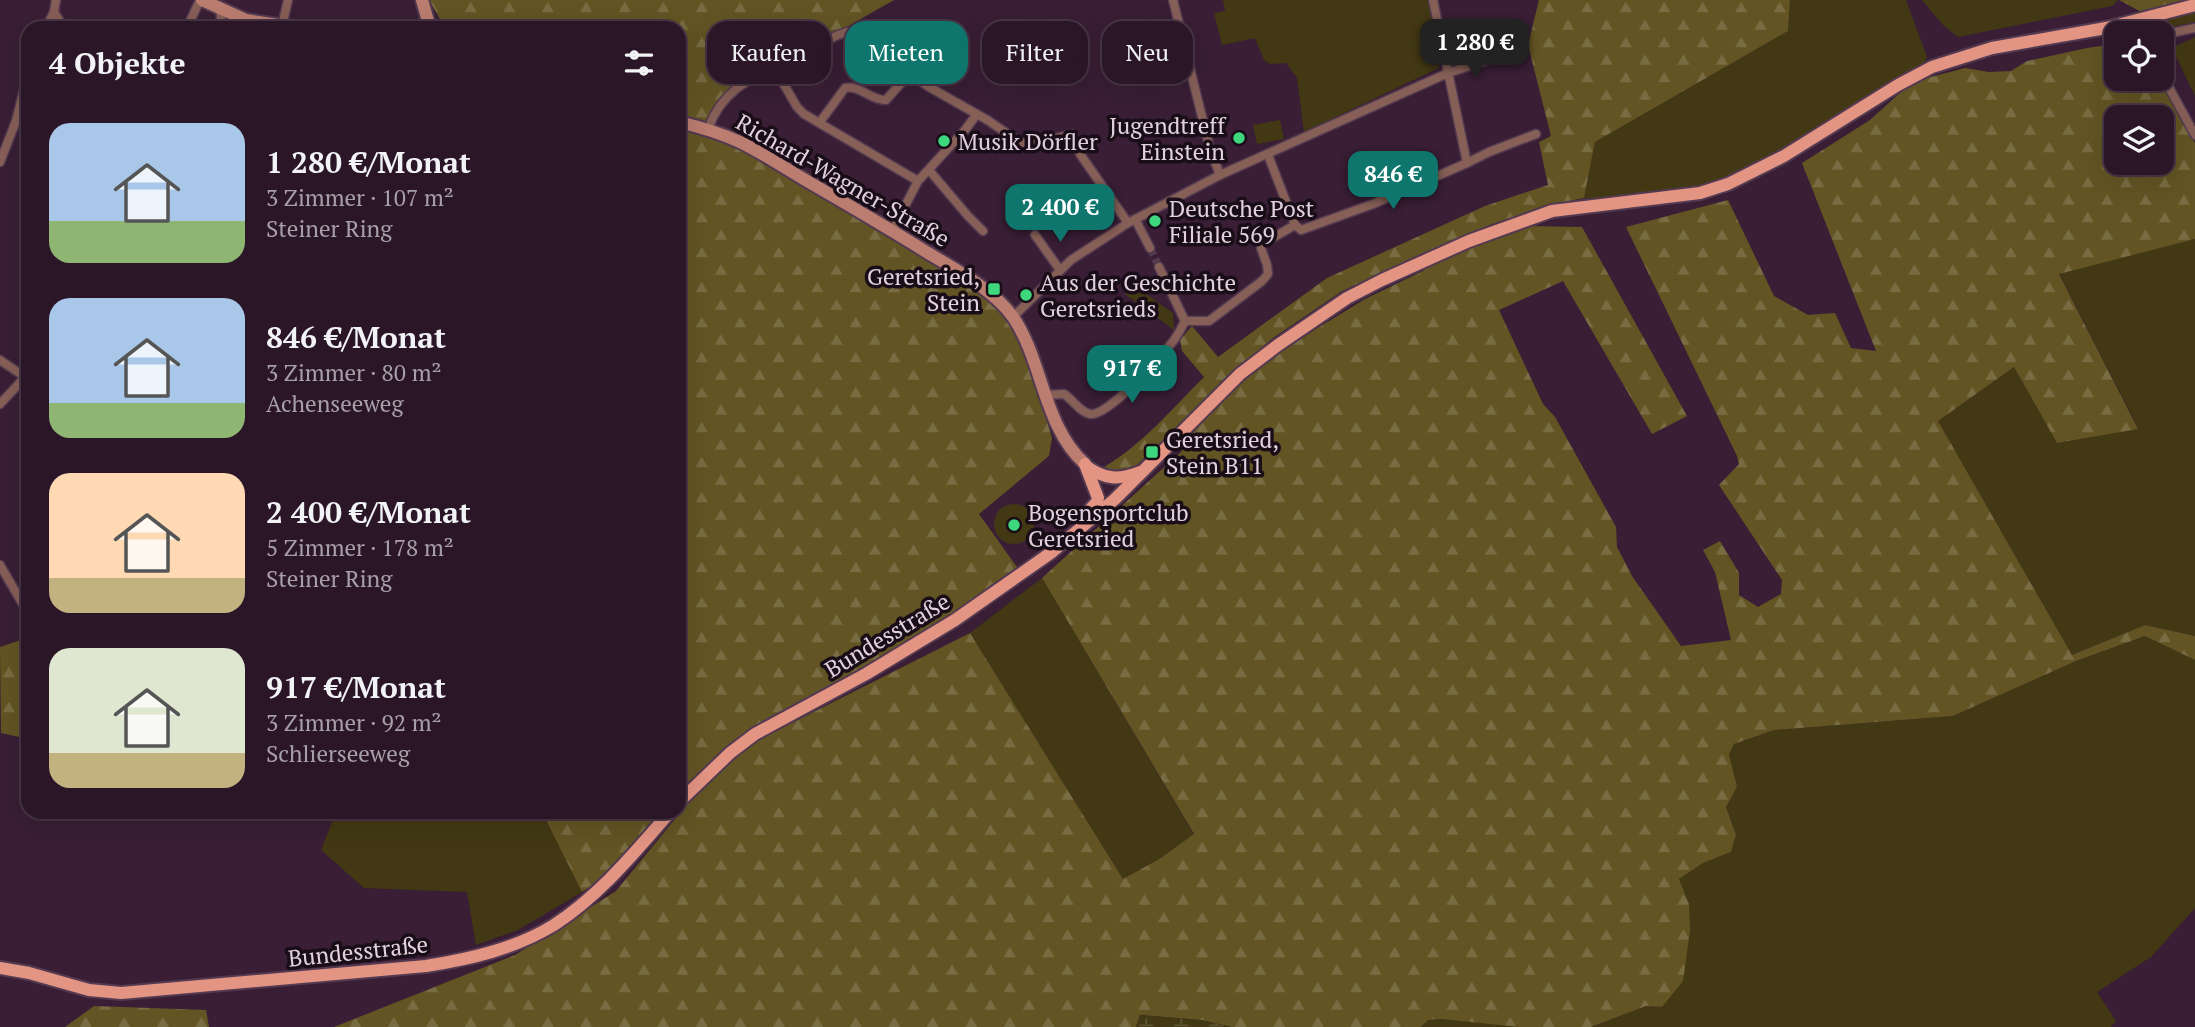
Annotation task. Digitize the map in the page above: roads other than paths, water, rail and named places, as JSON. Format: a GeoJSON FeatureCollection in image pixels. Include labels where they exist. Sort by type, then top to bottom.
{"type":"FeatureCollection","features":[{"type":"Feature","properties":{"kind":"main road","name":"Bundesstraße"},"geometry":{"type":"LineString","coordinates":[[686,795],[730,752],[755,734],[866,674],[955,620],[1062,545],[1115,499],[1240,374],[1347,298],[1469,241],[1552,211],[1700,193],[1728,184],[1784,156],[1932,67],[1992,48],[2106,28],[2195,5]]}},
{"type":"Feature","properties":{"kind":"main road"},"geometry":{"type":"LineString","coordinates":[[1085,464],[1109,478],[1125,477],[1144,471]]}},
{"type":"Feature","properties":{"kind":"main road"},"geometry":{"type":"LineString","coordinates":[[1085,464],[1115,499]]}},
{"type":"Feature","properties":{"kind":"main road"},"geometry":{"type":"LineString","coordinates":[[1062,545],[1071,527],[1097,502],[1098,492],[1085,464]]}},
{"type":"Feature","properties":{"kind":"main road","name":"Bundesstraße"},"geometry":{"type":"LineString","coordinates":[[0,968],[29,973],[89,990],[121,993],[426,967],[460,960],[501,949],[553,925],[612,878],[664,819]]}},
{"type":"Feature","properties":{"kind":"street"},"geometry":{"type":"LineString","coordinates":[[50,21],[57,0]]}},
{"type":"Feature","properties":{"kind":"street"},"geometry":{"type":"LineString","coordinates":[[190,21],[201,0],[252,21]]}},
{"type":"Feature","properties":{"kind":"street"},"geometry":{"type":"LineString","coordinates":[[283,21],[288,0]]}},
{"type":"Feature","properties":{"kind":"street"},"geometry":{"type":"LineString","coordinates":[[1172,0],[1210,149],[1220,175]]}},
{"type":"Feature","properties":{"kind":"street"},"geometry":{"type":"LineString","coordinates":[[1433,0],[1467,163]]}},
{"type":"Feature","properties":{"kind":"street"},"geometry":{"type":"LineString","coordinates":[[424,5],[433,21]]}},
{"type":"Feature","properties":{"kind":"street"},"geometry":{"type":"LineString","coordinates":[[220,8],[221,21]]}},
{"type":"Feature","properties":{"kind":"street"},"geometry":{"type":"LineString","coordinates":[[54,12],[60,21]]}},
{"type":"Feature","properties":{"kind":"street"},"geometry":{"type":"LineString","coordinates":[[2174,32],[2195,28]]}},
{"type":"Feature","properties":{"kind":"street"},"geometry":{"type":"LineString","coordinates":[[1013,317],[1060,270],[1131,221],[1220,175],[1448,73],[1494,58]]}},
{"type":"Feature","properties":{"kind":"street"},"geometry":{"type":"LineString","coordinates":[[708,129],[714,112],[724,99],[743,84]]}},
{"type":"Feature","properties":{"kind":"street"},"geometry":{"type":"LineString","coordinates":[[784,84],[797,107],[811,118],[918,181]]}},
{"type":"Feature","properties":{"kind":"street"},"geometry":{"type":"LineString","coordinates":[[820,122],[845,88],[854,87],[873,98],[886,100],[900,84]]}},
{"type":"Feature","properties":{"kind":"street"},"geometry":{"type":"LineString","coordinates":[[928,84],[1028,145],[1073,134],[1080,154],[1150,248]]}},
{"type":"Feature","properties":{"kind":"street"},"geometry":{"type":"LineString","coordinates":[[2171,91],[2195,135]]}},
{"type":"Feature","properties":{"kind":"street"},"geometry":{"type":"LineString","coordinates":[[0,162],[21,101]]}},
{"type":"Feature","properties":{"kind":"street"},"geometry":{"type":"LineString","coordinates":[[893,229],[918,181],[965,131],[977,114]]}},
{"type":"Feature","properties":{"kind":"street","name":"Richard-Wagner-Straße"},"geometry":{"type":"LineString","coordinates":[[686,124],[741,142],[893,229],[967,276],[1013,317],[1027,345],[1044,395],[1071,447],[1085,464]]}},
{"type":"Feature","properties":{"kind":"street"},"geometry":{"type":"LineString","coordinates":[[1268,155],[1295,225],[1301,230],[1373,204],[1536,134]]}},
{"type":"Feature","properties":{"kind":"street"},"geometry":{"type":"LineString","coordinates":[[929,170],[983,231]]}},
{"type":"Feature","properties":{"kind":"street"},"geometry":{"type":"LineString","coordinates":[[1185,321],[1209,321],[1262,282],[1268,274],[1262,244],[1295,225]]}},
{"type":"Feature","properties":{"kind":"street"},"geometry":{"type":"LineString","coordinates":[[1035,235],[1060,270]]}},
{"type":"Feature","properties":{"kind":"street"},"geometry":{"type":"LineString","coordinates":[[1159,267],[1185,321]]}},
{"type":"Feature","properties":{"kind":"street"},"geometry":{"type":"LineString","coordinates":[[1044,395],[1064,394],[1086,413],[1100,412],[1133,384],[1171,345],[1185,321]]}},
{"type":"Feature","properties":{"kind":"street"},"geometry":{"type":"LineString","coordinates":[[0,360],[21,373]]}},
{"type":"Feature","properties":{"kind":"street"},"geometry":{"type":"LineString","coordinates":[[0,404],[21,383]]}},
{"type":"Feature","properties":{"kind":"street"},"geometry":{"type":"LineString","coordinates":[[0,565],[21,601]]}},
{"type":"Feature","properties":{"kind":"tunnel"},"geometry":{"type":"LineString","coordinates":[[1150,248],[1159,267]]}},
{"type":"Feature","properties":{"kind":"place","name":"Jugendtreff Einstein"},"geometry":{"type":"Point","coordinates":[1239,138]}},
{"type":"Feature","properties":{"kind":"place","name":"Musik Dörfler"},"geometry":{"type":"Point","coordinates":[944,141]}},
{"type":"Feature","properties":{"kind":"place","name":"Deutsche Post Filiale 569"},"geometry":{"type":"Point","coordinates":[1155,221]}},
{"type":"Feature","properties":{"kind":"place","name":"Geretsried, Stein"},"geometry":{"type":"Point","coordinates":[994,289]}},
{"type":"Feature","properties":{"kind":"place","name":"Aus der Geschichte Geretsrieds"},"geometry":{"type":"Point","coordinates":[1026,295]}},
{"type":"Feature","properties":{"kind":"place","name":"Geretsried, Stein B11"},"geometry":{"type":"Point","coordinates":[1152,452]}},
{"type":"Feature","properties":{"kind":"place","name":"Bogensportclub Geretsried"},"geometry":{"type":"Point","coordinates":[1014,525]}}]}
